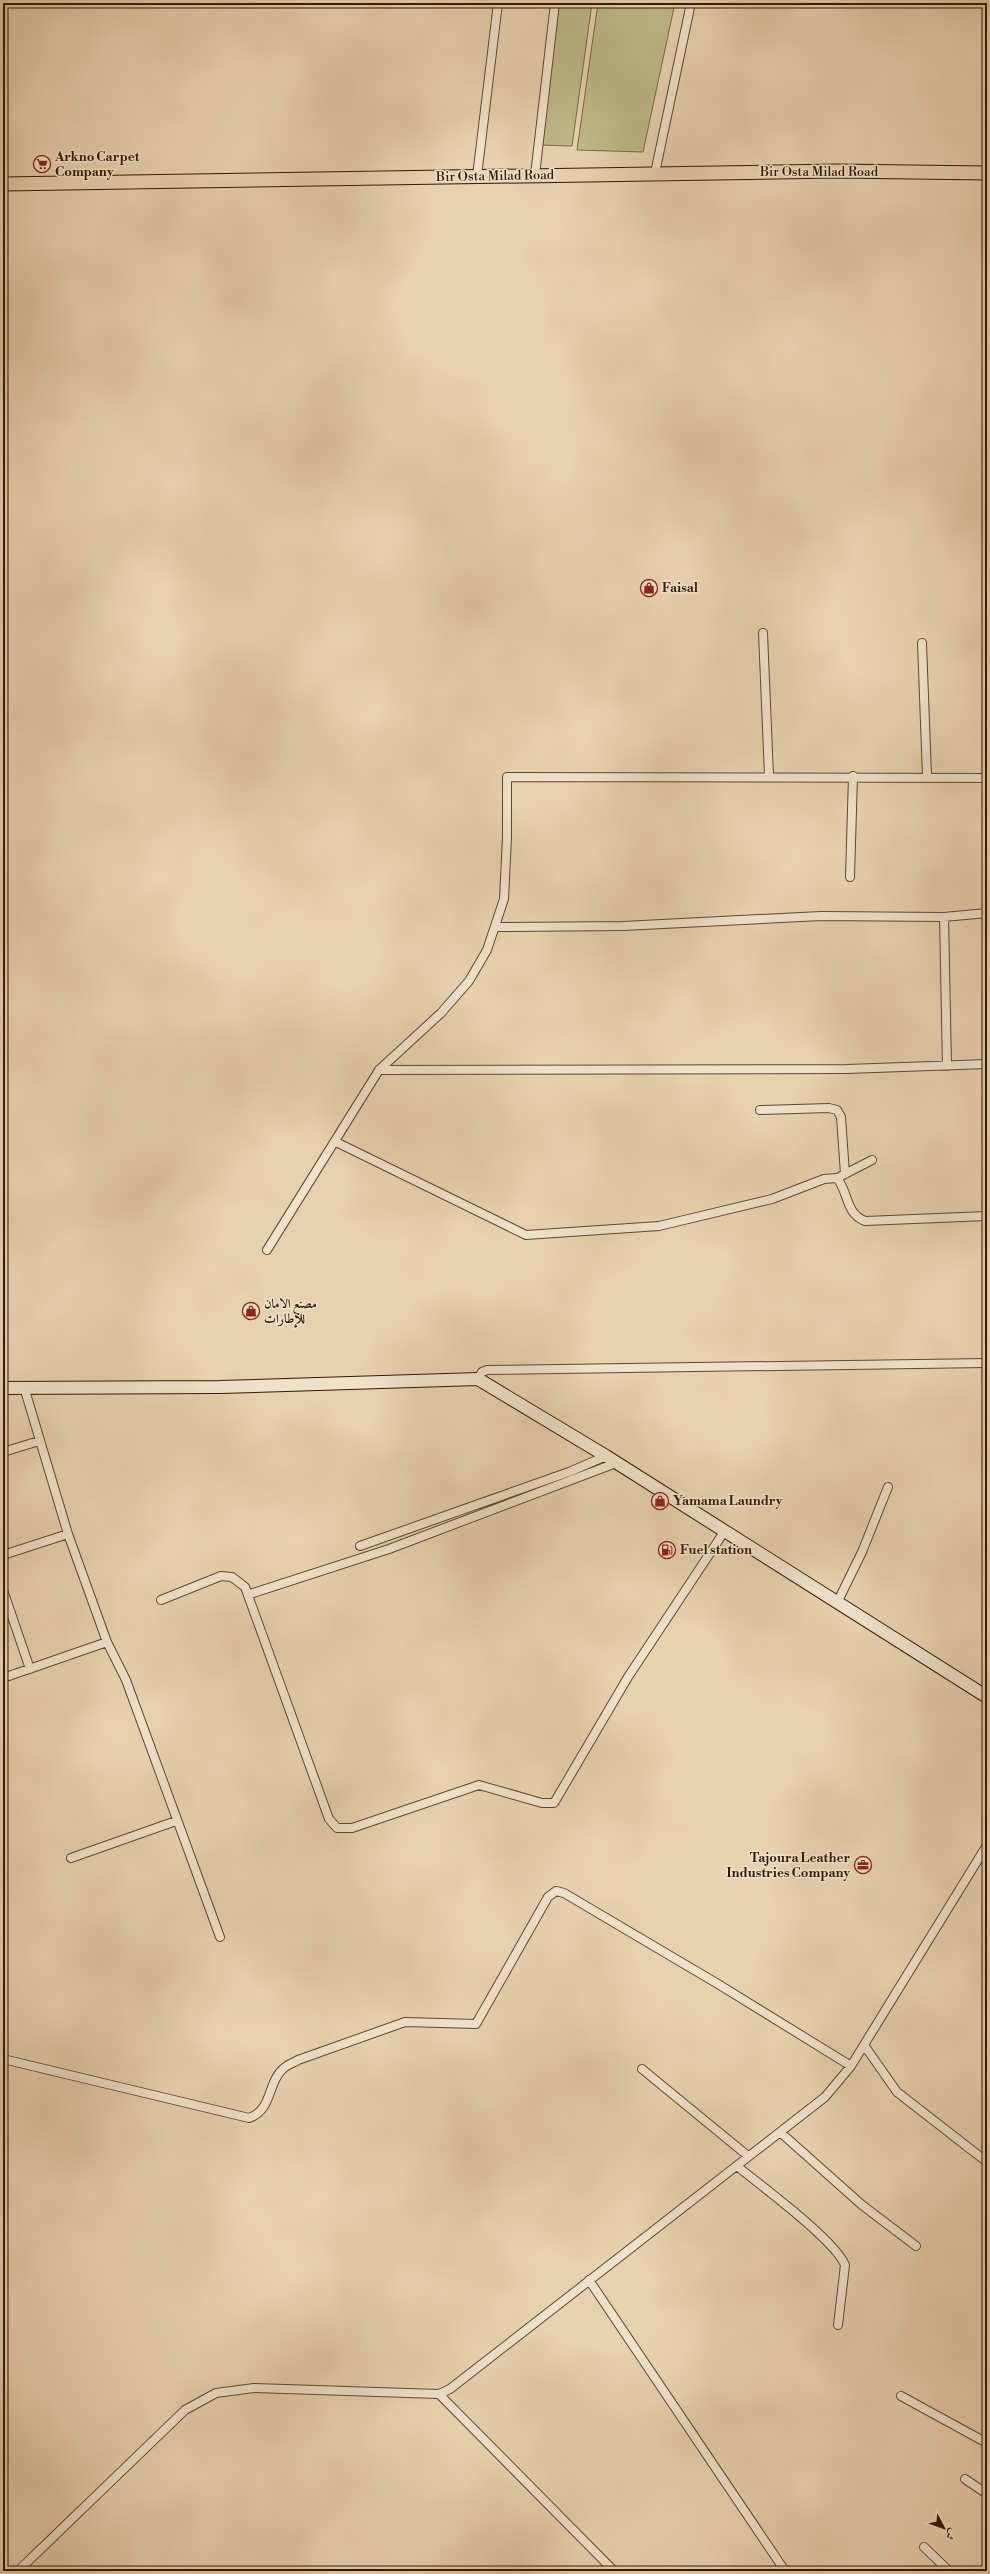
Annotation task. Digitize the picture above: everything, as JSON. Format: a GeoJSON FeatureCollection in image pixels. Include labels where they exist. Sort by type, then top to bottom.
{"type":"FeatureCollection","features":[{"type":"Feature","properties":{"kind":"main road","name":"Bir Osta Milad Road"},"geometry":{"type":"LineString","coordinates":[[3,184],[655,173],[837,171],[987,173]]}},
{"type":"Feature","properties":{"kind":"street"},"geometry":{"type":"LineString","coordinates":[[477,176],[498,3]]}},
{"type":"Feature","properties":{"kind":"street"},"geometry":{"type":"LineString","coordinates":[[535,175],[555,3]]}},
{"type":"Feature","properties":{"kind":"street"},"geometry":{"type":"LineString","coordinates":[[655,173],[690,3]]}},
{"type":"Feature","properties":{"kind":"street"},"geometry":{"type":"LineString","coordinates":[[763,633],[769,776]]}},
{"type":"Feature","properties":{"kind":"street"},"geometry":{"type":"LineString","coordinates":[[922,643],[927,776]]}},
{"type":"Feature","properties":{"kind":"street"},"geometry":{"type":"LineString","coordinates":[[850,877],[853,776]]}},
{"type":"Feature","properties":{"kind":"street"},"geometry":{"type":"LineString","coordinates":[[267,1250],[336,1142],[379,1070],[441,1013],[468,981],[487,950],[504,899],[507,871],[507,777],[927,776],[987,778]]}},
{"type":"Feature","properties":{"kind":"street"},"geometry":{"type":"LineString","coordinates":[[496,926],[623,926],[821,916],[944,917],[987,913]]}},
{"type":"Feature","properties":{"kind":"street"},"geometry":{"type":"LineString","coordinates":[[944,917],[947,1066]]}},
{"type":"Feature","properties":{"kind":"street"},"geometry":{"type":"LineString","coordinates":[[379,1070],[847,1070],[987,1064]]}},
{"type":"Feature","properties":{"kind":"street"},"geometry":{"type":"LineString","coordinates":[[760,1110],[830,1108],[838,1110],[841,1117],[845,1174]]}},
{"type":"Feature","properties":{"kind":"street"},"geometry":{"type":"LineString","coordinates":[[336,1142],[526,1235],[659,1226],[772,1199],[824,1179],[837,1178],[872,1160]]}},
{"type":"Feature","properties":{"kind":"street"},"geometry":{"type":"LineString","coordinates":[[837,1178],[844,1186],[850,1210],[855,1217],[865,1221],[987,1216]]}},
{"type":"Feature","properties":{"kind":"street"},"geometry":{"type":"LineString","coordinates":[[478,1379],[482,1372],[487,1370],[987,1364]]}},
{"type":"Feature","properties":{"kind":"street"},"geometry":{"type":"LineString","coordinates":[[3,1388],[220,1387],[478,1379],[606,1456],[987,1697]]}},
{"type":"Feature","properties":{"kind":"street"},"geometry":{"type":"LineString","coordinates":[[24,1387],[68,1534],[107,1642],[126,1680],[176,1821],[220,1936]]}},
{"type":"Feature","properties":{"kind":"street"},"geometry":{"type":"LineString","coordinates":[[3,1452],[39,1441]]}},
{"type":"Feature","properties":{"kind":"street"},"geometry":{"type":"LineString","coordinates":[[360,1546],[569,1472],[606,1456]]}},
{"type":"Feature","properties":{"kind":"street"},"geometry":{"type":"LineString","coordinates":[[250,1594],[389,1549],[567,1484],[616,1463]]}},
{"type":"Feature","properties":{"kind":"street"},"geometry":{"type":"LineString","coordinates":[[838,1603],[862,1552],[888,1487]]}},
{"type":"Feature","properties":{"kind":"street"},"geometry":{"type":"LineString","coordinates":[[161,1600],[221,1576],[232,1577],[240,1581],[250,1594],[332,1825],[342,1829],[352,1828],[479,1785],[550,1804],[561,1794],[628,1676],[724,1532]]}},
{"type":"Feature","properties":{"kind":"street"},"geometry":{"type":"LineString","coordinates":[[3,1555],[68,1534]]}},
{"type":"Feature","properties":{"kind":"street"},"geometry":{"type":"LineString","coordinates":[[3,1590],[30,1669]]}},
{"type":"Feature","properties":{"kind":"street"},"geometry":{"type":"LineString","coordinates":[[3,1678],[107,1642]]}},
{"type":"Feature","properties":{"kind":"street"},"geometry":{"type":"LineString","coordinates":[[71,1858],[176,1821]]}},
{"type":"Feature","properties":{"kind":"street"},"geometry":{"type":"LineString","coordinates":[[18,2571],[185,2410],[216,2394],[254,2388],[439,2394],[450,2389],[748,2156],[825,2098],[864,2045],[987,1845]]}},
{"type":"Feature","properties":{"kind":"street"},"geometry":{"type":"LineString","coordinates":[[3,2059],[249,2118],[256,2116],[265,2107],[284,2068],[298,2060],[405,2022],[476,2024],[548,1896],[556,1891],[569,1895],[718,1984],[850,2066]]}},
{"type":"Feature","properties":{"kind":"street"},"geometry":{"type":"LineString","coordinates":[[864,2045],[897,2092],[987,2162]]}},
{"type":"Feature","properties":{"kind":"street"},"geometry":{"type":"LineString","coordinates":[[642,2069],[748,2156]]}},
{"type":"Feature","properties":{"kind":"street"},"geometry":{"type":"LineString","coordinates":[[780,2132],[862,2205],[916,2246]]}},
{"type":"Feature","properties":{"kind":"street"},"geometry":{"type":"LineString","coordinates":[[737,2166],[811,2228],[842,2258],[845,2265],[838,2325]]}},
{"type":"Feature","properties":{"kind":"street"},"geometry":{"type":"LineString","coordinates":[[589,2280],[785,2571]]}},
{"type":"Feature","properties":{"kind":"street"},"geometry":{"type":"LineString","coordinates":[[439,2394],[614,2571]]}},
{"type":"Feature","properties":{"kind":"street"},"geometry":{"type":"LineString","coordinates":[[901,2396],[987,2443]]}},
{"type":"Feature","properties":{"kind":"street"},"geometry":{"type":"LineString","coordinates":[[965,2479],[987,2494]]}},
{"type":"Feature","properties":{"kind":"street"},"geometry":{"type":"LineString","coordinates":[[924,2547],[949,2571]]}},
{"type":"Feature","properties":{"kind":"shaded area"},"geometry":{"type":"Polygon","coordinates":[[[559,3],[592,3],[572,146],[540,145],[559,3]]]}},
{"type":"Feature","properties":{"kind":"shaded area"},"geometry":{"type":"Polygon","coordinates":[[[598,3],[675,3],[643,152],[577,150],[598,3]]]}},
{"type":"Feature","properties":{"kind":"place","name":"Arkno Carpet Company"},"geometry":{"type":"Point","coordinates":[42,164]}},
{"type":"Feature","properties":{"kind":"place","name":"Faisal"},"geometry":{"type":"Point","coordinates":[649,588]}},
{"type":"Feature","properties":{"kind":"place","name":"مصنع الامان للإطارات"},"geometry":{"type":"Point","coordinates":[251,1311]}},
{"type":"Feature","properties":{"kind":"place","name":"Yamama Laundry"},"geometry":{"type":"Point","coordinates":[660,1501]}},
{"type":"Feature","properties":{"kind":"place","name":"Fuel station"},"geometry":{"type":"Point","coordinates":[667,1550]}},
{"type":"Feature","properties":{"kind":"place","name":"Tajoura Leather Industries Company"},"geometry":{"type":"Point","coordinates":[863,1865]}}]}
